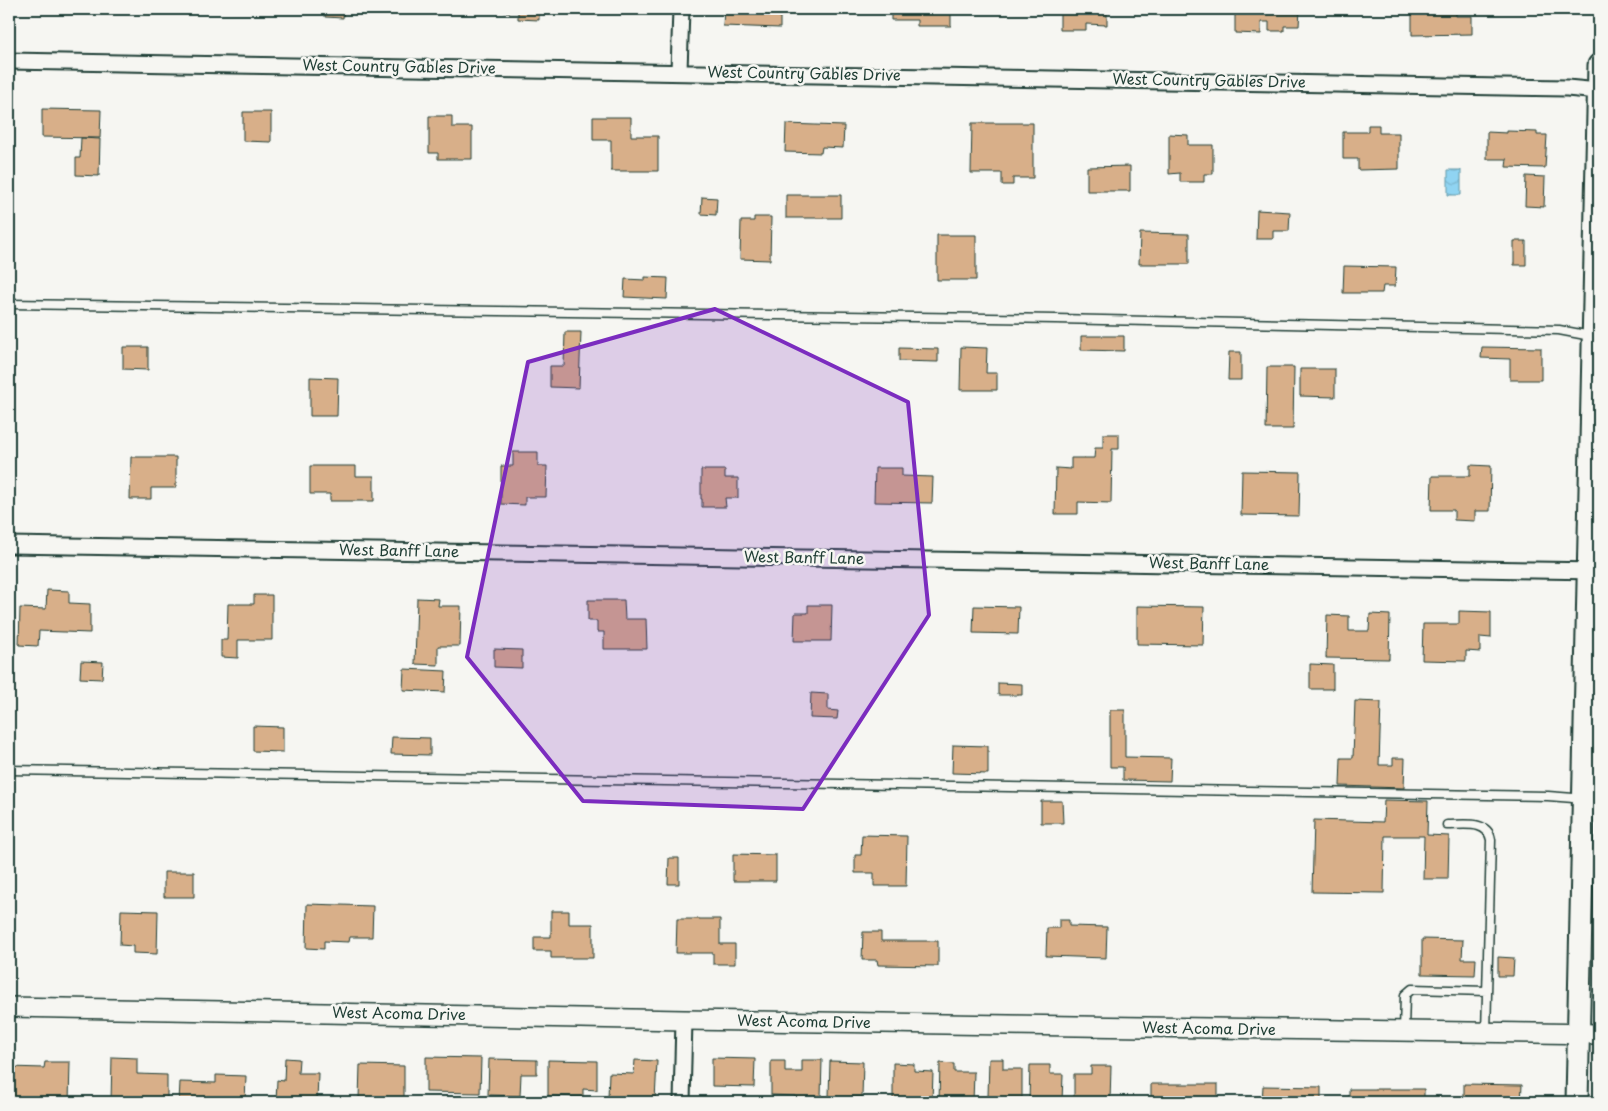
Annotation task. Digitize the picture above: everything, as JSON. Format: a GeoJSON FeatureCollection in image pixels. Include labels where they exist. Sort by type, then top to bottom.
{"type":"FeatureCollection","features":[{"type":"Feature","properties":{"kind":"main road"},"geometry":{"type":"LineString","coordinates":[[1577,1102],[1578,1034],[1591,800],[1599,65]]}},
{"type":"Feature","properties":{"kind":"street"},"geometry":{"type":"LineString","coordinates":[[679,71],[681,9]]}},
{"type":"Feature","properties":{"kind":"street","name":"West Country Gables Drive"},"geometry":{"type":"LineString","coordinates":[[9,60],[1567,88],[1599,91]]}},
{"type":"Feature","properties":{"kind":"street","name":"West Banff Lane"},"geometry":{"type":"LineString","coordinates":[[9,545],[1594,571]]}},
{"type":"Feature","properties":{"kind":"street","name":"West Acoma Drive"},"geometry":{"type":"LineString","coordinates":[[9,1007],[684,1020],[1599,1034]]}},
{"type":"Feature","properties":{"kind":"street"},"geometry":{"type":"LineString","coordinates":[[682,1102],[684,1020]]}},
{"type":"Feature","properties":{"kind":"lane"},"geometry":{"type":"LineString","coordinates":[[9,304],[1076,320],[1559,330],[1596,337]]}},
{"type":"Feature","properties":{"kind":"lane"},"geometry":{"type":"LineString","coordinates":[[9,770],[1508,796],[1591,800]]}},
{"type":"Feature","properties":{"kind":"lane"},"geometry":{"type":"LineString","coordinates":[[1448,825],[1480,825],[1487,829],[1492,840],[1486,1033]]}},
{"type":"Feature","properties":{"kind":"lane"},"geometry":{"type":"LineString","coordinates":[[1404,1032],[1406,995],[1412,989],[1487,991]]}},
{"type":"Feature","properties":{"kind":"highlighted area"},"geometry":{"type":"Polygon","coordinates":[[[715,309],[908,402],[929,615],[803,809],[583,801],[467,657],[528,362],[715,309]]]}},
{"type":"Feature","properties":{"kind":"water"},"geometry":{"type":"Polygon","coordinates":[[[1448,170],[1461,170],[1461,195],[1448,195],[1448,170]]]}},
{"type":"Feature","properties":{"kind":"building"},"geometry":{"type":"Polygon","coordinates":[[[148,9],[171,9],[171,14],[148,14],[148,9]]]}},
{"type":"Feature","properties":{"kind":"building"},"geometry":{"type":"Polygon","coordinates":[[[325,9],[344,9],[343,18],[325,17],[325,9]]]}},
{"type":"Feature","properties":{"kind":"building"},"geometry":{"type":"Polygon","coordinates":[[[504,9],[539,9],[539,20],[518,19],[518,12],[504,12],[504,9]]]}},
{"type":"Feature","properties":{"kind":"building"},"geometry":{"type":"Polygon","coordinates":[[[724,9],[780,9],[780,28],[723,26],[724,9]]]}},
{"type":"Feature","properties":{"kind":"building"},"geometry":{"type":"Polygon","coordinates":[[[891,9],[951,9],[951,26],[917,26],[917,20],[891,20],[891,9]]]}},
{"type":"Feature","properties":{"kind":"building"},"geometry":{"type":"Polygon","coordinates":[[[1060,9],[1107,9],[1107,25],[1086,24],[1086,30],[1060,30],[1060,9]]]}},
{"type":"Feature","properties":{"kind":"building"},"geometry":{"type":"Polygon","coordinates":[[[1235,9],[1300,9],[1299,26],[1284,26],[1284,31],[1269,31],[1269,22],[1261,22],[1261,34],[1235,33],[1235,9]]]}},
{"type":"Feature","properties":{"kind":"building"},"geometry":{"type":"Polygon","coordinates":[[[1456,9],[1456,16],[1472,16],[1472,34],[1412,35],[1412,10],[1456,9]]]}},
{"type":"Feature","properties":{"kind":"building"},"geometry":{"type":"Polygon","coordinates":[[[42,109],[101,110],[100,138],[42,137],[42,109]]]}},
{"type":"Feature","properties":{"kind":"building"},"geometry":{"type":"Polygon","coordinates":[[[243,112],[271,112],[271,142],[243,141],[243,112]]]}},
{"type":"Feature","properties":{"kind":"building"},"geometry":{"type":"Polygon","coordinates":[[[429,116],[452,116],[452,127],[472,127],[472,159],[438,159],[438,153],[429,153],[429,116]]]}},
{"type":"Feature","properties":{"kind":"building"},"geometry":{"type":"Polygon","coordinates":[[[593,117],[631,117],[631,136],[658,136],[658,171],[611,171],[611,140],[593,140],[593,117]]]}},
{"type":"Feature","properties":{"kind":"building"},"geometry":{"type":"Polygon","coordinates":[[[972,123],[1033,123],[1033,178],[1013,178],[1013,185],[1002,185],[1002,173],[971,173],[972,123]]]}},
{"type":"Feature","properties":{"kind":"building"},"geometry":{"type":"Polygon","coordinates":[[[786,124],[844,126],[843,148],[822,147],[821,153],[785,152],[786,124]]]}},
{"type":"Feature","properties":{"kind":"building"},"geometry":{"type":"Polygon","coordinates":[[[1368,125],[1379,125],[1379,133],[1399,133],[1399,169],[1358,170],[1358,159],[1343,159],[1343,132],[1368,132],[1368,125]]]}},
{"type":"Feature","properties":{"kind":"building"},"geometry":{"type":"Polygon","coordinates":[[[1507,131],[1537,132],[1537,135],[1547,135],[1545,168],[1506,167],[1507,159],[1487,159],[1487,132],[1507,133],[1507,131]]]}},
{"type":"Feature","properties":{"kind":"building"},"geometry":{"type":"Polygon","coordinates":[[[1169,134],[1188,135],[1188,145],[1213,145],[1213,174],[1204,174],[1204,182],[1180,182],[1180,173],[1169,174],[1169,134]]]}},
{"type":"Feature","properties":{"kind":"building"},"geometry":{"type":"Polygon","coordinates":[[[81,138],[100,139],[99,176],[76,175],[76,158],[80,158],[81,138]]]}},
{"type":"Feature","properties":{"kind":"building"},"geometry":{"type":"Polygon","coordinates":[[[1130,166],[1130,191],[1087,191],[1087,167],[1130,166]]]}},
{"type":"Feature","properties":{"kind":"building"},"geometry":{"type":"Polygon","coordinates":[[[1526,176],[1545,177],[1544,207],[1525,206],[1526,176]]]}},
{"type":"Feature","properties":{"kind":"building"},"geometry":{"type":"Polygon","coordinates":[[[786,195],[841,195],[841,218],[786,218],[786,195]]]}},
{"type":"Feature","properties":{"kind":"building"},"geometry":{"type":"Polygon","coordinates":[[[702,197],[717,198],[716,215],[701,214],[702,197]]]}},
{"type":"Feature","properties":{"kind":"building"},"geometry":{"type":"Polygon","coordinates":[[[1257,210],[1290,212],[1289,231],[1273,231],[1273,239],[1256,239],[1257,210]]]}},
{"type":"Feature","properties":{"kind":"building"},"geometry":{"type":"Polygon","coordinates":[[[754,217],[771,217],[770,260],[740,259],[741,221],[754,221],[754,217]]]}},
{"type":"Feature","properties":{"kind":"building"},"geometry":{"type":"Polygon","coordinates":[[[1140,233],[1189,234],[1189,264],[1139,264],[1140,233]]]}},
{"type":"Feature","properties":{"kind":"building"},"geometry":{"type":"Polygon","coordinates":[[[937,235],[976,235],[976,280],[937,280],[937,235]]]}},
{"type":"Feature","properties":{"kind":"building"},"geometry":{"type":"Polygon","coordinates":[[[1514,241],[1526,241],[1526,265],[1514,265],[1514,241]]]}},
{"type":"Feature","properties":{"kind":"building"},"geometry":{"type":"Polygon","coordinates":[[[1344,266],[1396,267],[1395,286],[1383,286],[1382,293],[1343,293],[1344,266]]]}},
{"type":"Feature","properties":{"kind":"building"},"geometry":{"type":"Polygon","coordinates":[[[645,277],[668,278],[667,299],[624,297],[625,279],[645,280],[645,277]]]}},
{"type":"Feature","properties":{"kind":"building"},"geometry":{"type":"Polygon","coordinates":[[[565,332],[581,332],[579,388],[550,387],[550,366],[564,366],[565,332]]]}},
{"type":"Feature","properties":{"kind":"building"},"geometry":{"type":"Polygon","coordinates":[[[1081,336],[1124,336],[1124,351],[1081,350],[1081,336]]]}},
{"type":"Feature","properties":{"kind":"building"},"geometry":{"type":"Polygon","coordinates":[[[123,347],[148,347],[148,370],[123,369],[123,347]]]}},
{"type":"Feature","properties":{"kind":"building"},"geometry":{"type":"Polygon","coordinates":[[[961,347],[987,348],[986,373],[997,373],[997,390],[960,390],[961,347]]]}},
{"type":"Feature","properties":{"kind":"building"},"geometry":{"type":"Polygon","coordinates":[[[1482,347],[1541,348],[1541,380],[1510,380],[1510,359],[1481,358],[1482,347]]]}},
{"type":"Feature","properties":{"kind":"building"},"geometry":{"type":"Polygon","coordinates":[[[899,348],[938,349],[938,362],[899,361],[899,348]]]}},
{"type":"Feature","properties":{"kind":"building"},"geometry":{"type":"Polygon","coordinates":[[[1229,352],[1241,352],[1241,380],[1228,380],[1229,352]]]}},
{"type":"Feature","properties":{"kind":"building"},"geometry":{"type":"Polygon","coordinates":[[[1267,367],[1294,367],[1293,429],[1266,429],[1267,367]]]}},
{"type":"Feature","properties":{"kind":"building"},"geometry":{"type":"Polygon","coordinates":[[[1300,369],[1335,369],[1335,397],[1300,396],[1300,369]]]}},
{"type":"Feature","properties":{"kind":"building"},"geometry":{"type":"Polygon","coordinates":[[[310,377],[338,378],[337,416],[310,416],[310,377]]]}},
{"type":"Feature","properties":{"kind":"building"},"geometry":{"type":"Polygon","coordinates":[[[1103,434],[1119,434],[1119,449],[1112,449],[1111,503],[1078,502],[1078,514],[1055,514],[1056,468],[1071,469],[1071,458],[1094,458],[1095,448],[1103,448],[1103,434]]]}},
{"type":"Feature","properties":{"kind":"building"},"geometry":{"type":"Polygon","coordinates":[[[513,452],[538,452],[538,466],[547,466],[546,497],[525,497],[525,505],[501,504],[501,466],[513,466],[513,452]]]}},
{"type":"Feature","properties":{"kind":"building"},"geometry":{"type":"Polygon","coordinates":[[[131,457],[176,457],[176,488],[151,488],[151,499],[130,499],[131,457]]]}},
{"type":"Feature","properties":{"kind":"building"},"geometry":{"type":"Polygon","coordinates":[[[1470,465],[1491,466],[1490,511],[1475,511],[1475,521],[1454,520],[1454,510],[1431,510],[1432,476],[1470,476],[1470,465]]]}},
{"type":"Feature","properties":{"kind":"building"},"geometry":{"type":"Polygon","coordinates":[[[310,466],[356,466],[356,476],[374,476],[374,501],[330,501],[330,494],[310,494],[310,466]]]}},
{"type":"Feature","properties":{"kind":"building"},"geometry":{"type":"Polygon","coordinates":[[[875,468],[902,468],[902,476],[933,477],[932,503],[874,502],[875,468]]]}},
{"type":"Feature","properties":{"kind":"building"},"geometry":{"type":"Polygon","coordinates":[[[701,470],[725,470],[725,478],[738,478],[738,498],[725,498],[726,507],[702,507],[701,470]]]}},
{"type":"Feature","properties":{"kind":"building"},"geometry":{"type":"Polygon","coordinates":[[[1242,471],[1300,472],[1299,516],[1241,515],[1242,471]]]}},
{"type":"Feature","properties":{"kind":"building"},"geometry":{"type":"Polygon","coordinates":[[[47,590],[69,591],[69,603],[90,604],[90,633],[39,631],[38,646],[19,645],[20,608],[46,609],[47,590]]]}},
{"type":"Feature","properties":{"kind":"building"},"geometry":{"type":"Polygon","coordinates":[[[254,595],[272,595],[272,640],[238,640],[238,658],[221,657],[221,640],[227,640],[228,604],[254,604],[254,595]]]}},
{"type":"Feature","properties":{"kind":"building"},"geometry":{"type":"Polygon","coordinates":[[[417,598],[439,599],[438,606],[461,606],[460,646],[438,646],[438,665],[415,664],[417,598]]]}},
{"type":"Feature","properties":{"kind":"building"},"geometry":{"type":"Polygon","coordinates":[[[588,600],[624,600],[625,619],[646,619],[647,649],[604,649],[604,632],[597,632],[597,621],[588,621],[588,600]]]}},
{"type":"Feature","properties":{"kind":"building"},"geometry":{"type":"Polygon","coordinates":[[[808,605],[832,605],[831,641],[794,641],[795,613],[808,613],[808,605]]]}},
{"type":"Feature","properties":{"kind":"building"},"geometry":{"type":"Polygon","coordinates":[[[974,606],[1019,607],[1018,634],[973,633],[974,606]]]}},
{"type":"Feature","properties":{"kind":"building"},"geometry":{"type":"Polygon","coordinates":[[[1137,606],[1204,607],[1203,645],[1137,644],[1137,606]]]}},
{"type":"Feature","properties":{"kind":"building"},"geometry":{"type":"Polygon","coordinates":[[[1459,611],[1491,612],[1491,638],[1480,637],[1480,652],[1466,651],[1466,661],[1422,660],[1423,624],[1459,624],[1459,611]]]}},
{"type":"Feature","properties":{"kind":"building"},"geometry":{"type":"Polygon","coordinates":[[[1370,614],[1390,615],[1389,659],[1326,658],[1327,615],[1349,616],[1349,631],[1369,631],[1370,614]]]}},
{"type":"Feature","properties":{"kind":"building"},"geometry":{"type":"Polygon","coordinates":[[[9,616],[13,616],[13,645],[9,645],[9,616]]]}},
{"type":"Feature","properties":{"kind":"building"},"geometry":{"type":"Polygon","coordinates":[[[494,649],[522,650],[522,668],[494,667],[494,649]]]}},
{"type":"Feature","properties":{"kind":"building"},"geometry":{"type":"Polygon","coordinates":[[[81,661],[103,662],[102,679],[80,678],[81,661]]]}},
{"type":"Feature","properties":{"kind":"building"},"geometry":{"type":"Polygon","coordinates":[[[1310,664],[1333,665],[1333,689],[1310,689],[1310,664]]]}},
{"type":"Feature","properties":{"kind":"building"},"geometry":{"type":"Polygon","coordinates":[[[404,669],[446,671],[445,692],[403,690],[404,669]]]}},
{"type":"Feature","properties":{"kind":"building"},"geometry":{"type":"Polygon","coordinates":[[[9,679],[12,679],[11,699],[9,699],[9,679]]]}},
{"type":"Feature","properties":{"kind":"building"},"geometry":{"type":"Polygon","coordinates":[[[998,683],[1022,684],[1022,695],[998,695],[998,683]]]}},
{"type":"Feature","properties":{"kind":"building"},"geometry":{"type":"Polygon","coordinates":[[[811,693],[828,694],[828,710],[838,711],[837,719],[810,718],[811,693]]]}},
{"type":"Feature","properties":{"kind":"building"},"geometry":{"type":"Polygon","coordinates":[[[1355,701],[1381,702],[1379,765],[1393,765],[1393,758],[1405,758],[1404,788],[1340,786],[1341,758],[1353,758],[1355,701]]]}},
{"type":"Feature","properties":{"kind":"building"},"geometry":{"type":"Polygon","coordinates":[[[1110,710],[1125,710],[1125,757],[1171,758],[1170,781],[1123,780],[1123,767],[1110,767],[1110,710]]]}},
{"type":"Feature","properties":{"kind":"building"},"geometry":{"type":"Polygon","coordinates":[[[253,726],[283,727],[283,752],[253,751],[253,726]]]}},
{"type":"Feature","properties":{"kind":"building"},"geometry":{"type":"Polygon","coordinates":[[[392,737],[430,738],[430,755],[391,754],[392,737]]]}},
{"type":"Feature","properties":{"kind":"building"},"geometry":{"type":"Polygon","coordinates":[[[953,745],[988,746],[988,774],[952,773],[953,745]]]}},
{"type":"Feature","properties":{"kind":"building"},"geometry":{"type":"Polygon","coordinates":[[[1384,800],[1428,801],[1427,835],[1449,836],[1448,879],[1423,879],[1424,836],[1385,836],[1384,893],[1312,892],[1314,820],[1383,822],[1384,800]]]}},
{"type":"Feature","properties":{"kind":"building"},"geometry":{"type":"Polygon","coordinates":[[[1041,801],[1062,801],[1063,823],[1041,823],[1041,801]]]}},
{"type":"Feature","properties":{"kind":"building"},"geometry":{"type":"Polygon","coordinates":[[[862,835],[907,836],[906,886],[874,886],[874,873],[855,873],[855,855],[861,855],[862,835]]]}},
{"type":"Feature","properties":{"kind":"building"},"geometry":{"type":"Polygon","coordinates":[[[733,854],[776,855],[776,881],[733,881],[733,854]]]}},
{"type":"Feature","properties":{"kind":"building"},"geometry":{"type":"Polygon","coordinates":[[[669,858],[679,858],[679,884],[668,884],[669,858]]]}},
{"type":"Feature","properties":{"kind":"building"},"geometry":{"type":"Polygon","coordinates":[[[164,872],[194,872],[194,897],[164,897],[164,872]]]}},
{"type":"Feature","properties":{"kind":"building"},"geometry":{"type":"Polygon","coordinates":[[[307,904],[373,906],[372,937],[350,937],[349,942],[324,941],[324,949],[306,948],[307,904]]]}},
{"type":"Feature","properties":{"kind":"building"},"geometry":{"type":"Polygon","coordinates":[[[121,910],[158,911],[157,954],[133,953],[133,946],[120,945],[121,910]]]}},
{"type":"Feature","properties":{"kind":"building"},"geometry":{"type":"Polygon","coordinates":[[[551,911],[569,911],[569,924],[593,924],[593,958],[551,958],[551,951],[534,951],[534,937],[551,937],[551,911]]]}},
{"type":"Feature","properties":{"kind":"building"},"geometry":{"type":"Polygon","coordinates":[[[677,919],[720,919],[720,944],[735,944],[735,964],[713,964],[713,953],[676,953],[677,919]]]}},
{"type":"Feature","properties":{"kind":"building"},"geometry":{"type":"Polygon","coordinates":[[[1059,920],[1069,920],[1069,926],[1107,927],[1106,958],[1046,956],[1047,928],[1059,928],[1059,920]]]}},
{"type":"Feature","properties":{"kind":"building"},"geometry":{"type":"Polygon","coordinates":[[[863,932],[881,932],[881,941],[938,941],[938,966],[878,965],[877,960],[862,960],[863,932]]]}},
{"type":"Feature","properties":{"kind":"building"},"geometry":{"type":"Polygon","coordinates":[[[1422,939],[1463,940],[1462,959],[1476,959],[1475,975],[1422,974],[1422,939]]]}},
{"type":"Feature","properties":{"kind":"building"},"geometry":{"type":"Polygon","coordinates":[[[1498,957],[1514,958],[1513,976],[1498,976],[1498,957]]]}},
{"type":"Feature","properties":{"kind":"building"},"geometry":{"type":"Polygon","coordinates":[[[112,1057],[137,1058],[137,1074],[167,1075],[167,1102],[111,1102],[112,1057]]]}},
{"type":"Feature","properties":{"kind":"building"},"geometry":{"type":"Polygon","coordinates":[[[426,1057],[481,1058],[480,1093],[426,1092],[426,1057]]]}},
{"type":"Feature","properties":{"kind":"building"},"geometry":{"type":"Polygon","coordinates":[[[285,1058],[299,1059],[298,1073],[318,1073],[317,1102],[276,1102],[277,1080],[284,1081],[285,1058]]]}},
{"type":"Feature","properties":{"kind":"building"},"geometry":{"type":"Polygon","coordinates":[[[712,1058],[755,1059],[754,1087],[712,1086],[712,1058]]]}},
{"type":"Feature","properties":{"kind":"building"},"geometry":{"type":"Polygon","coordinates":[[[489,1059],[537,1060],[537,1074],[521,1074],[520,1096],[488,1095],[489,1059]]]}},
{"type":"Feature","properties":{"kind":"building"},"geometry":{"type":"Polygon","coordinates":[[[989,1059],[1003,1059],[1003,1069],[1022,1069],[1022,1098],[988,1097],[989,1059]]]}},
{"type":"Feature","properties":{"kind":"building"},"geometry":{"type":"Polygon","coordinates":[[[548,1060],[597,1061],[597,1090],[583,1089],[583,1097],[548,1096],[548,1060]]]}},
{"type":"Feature","properties":{"kind":"building"},"geometry":{"type":"Polygon","coordinates":[[[635,1060],[657,1061],[655,1100],[608,1098],[609,1073],[634,1074],[635,1060]]]}},
{"type":"Feature","properties":{"kind":"building"},"geometry":{"type":"Polygon","coordinates":[[[802,1060],[822,1060],[821,1096],[810,1096],[810,1102],[795,1102],[795,1096],[771,1095],[771,1061],[785,1061],[785,1072],[802,1072],[802,1060]]]}},
{"type":"Feature","properties":{"kind":"building"},"geometry":{"type":"Polygon","coordinates":[[[830,1061],[863,1062],[862,1097],[829,1097],[830,1061]]]}},
{"type":"Feature","properties":{"kind":"building"},"geometry":{"type":"Polygon","coordinates":[[[45,1062],[70,1062],[69,1102],[9,1102],[9,1067],[44,1068],[45,1062]]]}},
{"type":"Feature","properties":{"kind":"building"},"geometry":{"type":"Polygon","coordinates":[[[893,1063],[914,1064],[914,1071],[933,1072],[932,1101],[893,1100],[893,1063]]]}},
{"type":"Feature","properties":{"kind":"building"},"geometry":{"type":"Polygon","coordinates":[[[940,1063],[954,1064],[954,1072],[974,1072],[973,1102],[939,1102],[940,1063]]]}},
{"type":"Feature","properties":{"kind":"building"},"geometry":{"type":"Polygon","coordinates":[[[360,1065],[404,1066],[404,1100],[359,1099],[360,1065]]]}},
{"type":"Feature","properties":{"kind":"building"},"geometry":{"type":"Polygon","coordinates":[[[1030,1065],[1050,1065],[1050,1074],[1063,1074],[1062,1102],[1029,1102],[1030,1065]]]}},
{"type":"Feature","properties":{"kind":"building"},"geometry":{"type":"Polygon","coordinates":[[[1091,1066],[1111,1066],[1110,1102],[1074,1101],[1074,1074],[1091,1074],[1091,1066]]]}},
{"type":"Feature","properties":{"kind":"building"},"geometry":{"type":"Polygon","coordinates":[[[216,1075],[246,1076],[245,1102],[179,1102],[180,1082],[216,1083],[216,1075]]]}},
{"type":"Feature","properties":{"kind":"building"},"geometry":{"type":"Polygon","coordinates":[[[1151,1084],[1218,1084],[1218,1102],[1151,1102],[1151,1084]]]}},
{"type":"Feature","properties":{"kind":"building"},"geometry":{"type":"Polygon","coordinates":[[[1464,1084],[1522,1085],[1521,1102],[1464,1102],[1464,1084]]]}},
{"type":"Feature","properties":{"kind":"building"},"geometry":{"type":"Polygon","coordinates":[[[1263,1086],[1321,1087],[1321,1102],[1262,1102],[1263,1086]]]}},
{"type":"Feature","properties":{"kind":"building"},"geometry":{"type":"Polygon","coordinates":[[[1349,1089],[1424,1089],[1424,1101],[1432,1102],[1349,1102],[1349,1089]]]}}]}
